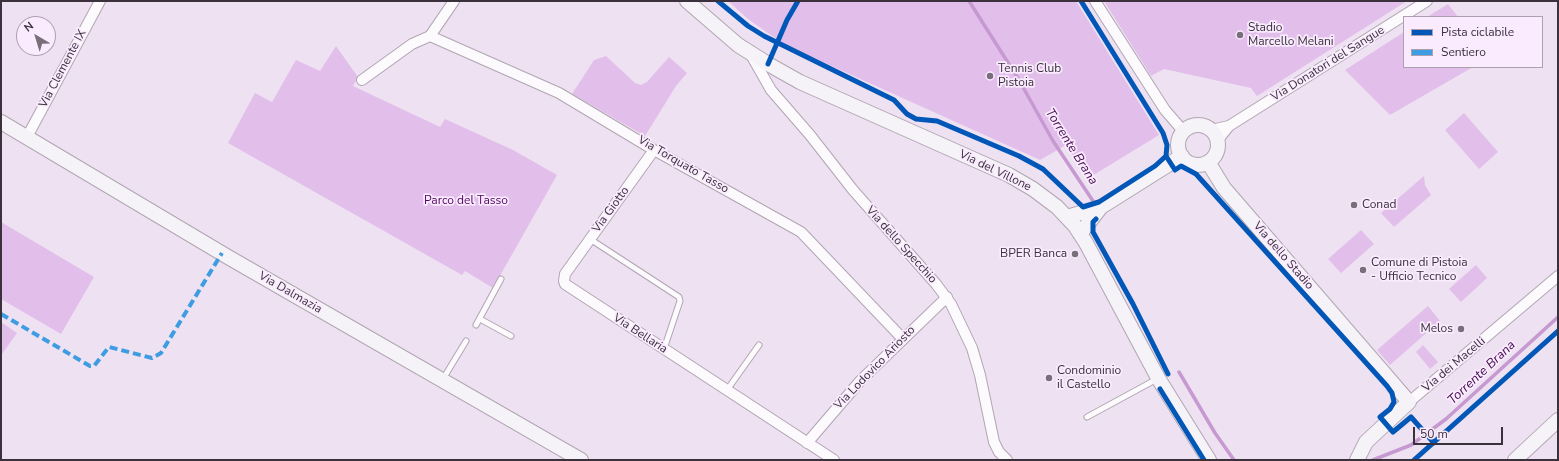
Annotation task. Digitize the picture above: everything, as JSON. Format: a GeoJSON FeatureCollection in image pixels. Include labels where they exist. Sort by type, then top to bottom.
{"type":"FeatureCollection","features":[{"type":"Feature","properties":{"kind":"street","name":"Via Clemente IX"},"geometry":{"type":"LineString","coordinates":[[27,137],[100,1]]}},
{"type":"Feature","properties":{"kind":"street"},"geometry":{"type":"LineString","coordinates":[[362,80],[412,44],[430,36],[454,1]]}},
{"type":"Feature","properties":{"kind":"street","name":"Via del Villone"},"geometry":{"type":"LineString","coordinates":[[687,1],[750,53],[800,82],[1019,180],[1046,198],[1067,217],[1092,253],[1158,378],[1209,460]]}},
{"type":"Feature","properties":{"kind":"street"},"geometry":{"type":"LineString","coordinates":[[1095,1],[1166,110],[1184,132]]}},
{"type":"Feature","properties":{"kind":"street","name":"Via Donatori del Sangue"},"geometry":{"type":"LineString","coordinates":[[1403,16],[1427,1]]}},
{"type":"Feature","properties":{"kind":"street","name":"Via Donatori del Sangue"},"geometry":{"type":"LineString","coordinates":[[1214,136],[1403,16]]}},
{"type":"Feature","properties":{"kind":"street","name":"Via Torquato Tasso"},"geometry":{"type":"LineString","coordinates":[[430,36],[559,93],[654,150],[800,232],[903,339]]}},
{"type":"Feature","properties":{"kind":"street","name":"Via dello Specchio"},"geometry":{"type":"LineString","coordinates":[[750,53],[770,90],[810,135],[853,190],[947,297],[972,348],[980,375],[994,442],[999,452],[1007,460]]}},
{"type":"Feature","properties":{"kind":"street","name":"Via Dalmazia"},"geometry":{"type":"LineString","coordinates":[[1,122],[442,381],[581,460]]}},
{"type":"Feature","properties":{"kind":"street"},"geometry":{"type":"LineString","coordinates":[[1194,126],[1206,127],[1214,136],[1216,153],[1208,162],[1196,165],[1190,163],[1182,156],[1178,143],[1184,132],[1194,126]]}},
{"type":"Feature","properties":{"kind":"street","name":"Via Giotto"},"geometry":{"type":"LineString","coordinates":[[567,271],[654,150]]}},
{"type":"Feature","properties":{"kind":"street"},"geometry":{"type":"LineString","coordinates":[[1067,217],[1101,207],[1182,156]]}},
{"type":"Feature","properties":{"kind":"street","name":"Via dello Stadio"},"geometry":{"type":"LineString","coordinates":[[1208,162],[1224,188],[1409,402]]}},
{"type":"Feature","properties":{"kind":"street"},"geometry":{"type":"LineString","coordinates":[[1080,234],[1101,207]]}},
{"type":"Feature","properties":{"kind":"street","name":"Via Bellaria"},"geometry":{"type":"LineString","coordinates":[[567,271],[564,281],[568,286],[834,460]]}},
{"type":"Feature","properties":{"kind":"street","name":"Via dei Macelli"},"geometry":{"type":"LineString","coordinates":[[1360,454],[1370,438],[1409,402],[1558,276]]}},
{"type":"Feature","properties":{"kind":"street","name":"Via Lodovico Ariosto"},"geometry":{"type":"LineString","coordinates":[[807,443],[850,391],[947,297]]}},
{"type":"Feature","properties":{"kind":"street"},"geometry":{"type":"LineString","coordinates":[[1515,460],[1558,420]]}},
{"type":"Feature","properties":{"kind":"lane"},"geometry":{"type":"LineString","coordinates":[[590,239],[680,299],[664,349]]}},
{"type":"Feature","properties":{"kind":"lane"},"geometry":{"type":"LineString","coordinates":[[476,325],[501,279]]}},
{"type":"Feature","properties":{"kind":"lane"},"geometry":{"type":"LineString","coordinates":[[480,318],[511,336]]}},
{"type":"Feature","properties":{"kind":"lane"},"geometry":{"type":"LineString","coordinates":[[442,381],[466,341]]}},
{"type":"Feature","properties":{"kind":"lane"},"geometry":{"type":"LineString","coordinates":[[727,390],[759,345]]}},
{"type":"Feature","properties":{"kind":"lane"},"geometry":{"type":"LineString","coordinates":[[1087,417],[1158,378]]}},
{"type":"Feature","properties":{"kind":"green space","name":"Tennis Club Pistoia"},"geometry":{"type":"Polygon","coordinates":[[[728,1],[1076,1],[1159,135],[1087,179],[1066,145],[1040,160],[785,45],[748,19],[728,1]]]}},
{"type":"Feature","properties":{"kind":"green space","name":"Stadio Marcello Melani"},"geometry":{"type":"Polygon","coordinates":[[[1104,1],[1407,1],[1257,96],[1251,88],[1164,69],[1151,76],[1104,1]]]}},
{"type":"Feature","properties":{"kind":"green space"},"geometry":{"type":"Polygon","coordinates":[[[1448,4],[1457,16],[1429,16],[1448,4]]]}},
{"type":"Feature","properties":{"kind":"green space"},"geometry":{"type":"Polygon","coordinates":[[[1403,33],[1403,68],[1471,68],[1390,115],[1345,70],[1403,33]]]}},
{"type":"Feature","properties":{"kind":"green space","name":"Parco del Tasso"},"geometry":{"type":"Polygon","coordinates":[[[336,46],[358,77],[353,86],[440,127],[445,119],[513,150],[557,175],[493,288],[465,271],[462,275],[228,143],[255,93],[272,102],[296,60],[320,71],[336,46]]]}},
{"type":"Feature","properties":{"kind":"green space"},"geometry":{"type":"Polygon","coordinates":[[[606,56],[635,83],[641,85],[647,82],[669,57],[687,73],[676,86],[645,136],[572,94],[594,60],[606,56]]]}},
{"type":"Feature","properties":{"kind":"green space"},"geometry":{"type":"Polygon","coordinates":[[[1464,113],[1498,152],[1479,169],[1445,130],[1464,113]]]}},
{"type":"Feature","properties":{"kind":"green space"},"geometry":{"type":"Polygon","coordinates":[[[1424,176],[1425,185],[1431,195],[1394,227],[1381,213],[1424,176]]]}},
{"type":"Feature","properties":{"kind":"green space"},"geometry":{"type":"Polygon","coordinates":[[[1,222],[94,277],[61,334],[1,299],[1,222]]]}},
{"type":"Feature","properties":{"kind":"green space"},"geometry":{"type":"Polygon","coordinates":[[[1361,230],[1374,244],[1341,273],[1328,259],[1361,230]]]}},
{"type":"Feature","properties":{"kind":"green space"},"geometry":{"type":"Polygon","coordinates":[[[1476,265],[1487,278],[1461,302],[1449,289],[1476,265]]]}},
{"type":"Feature","properties":{"kind":"green space"},"geometry":{"type":"Polygon","coordinates":[[[1428,306],[1440,321],[1390,365],[1377,350],[1428,306]]]}},
{"type":"Feature","properties":{"kind":"green space"},"geometry":{"type":"Polygon","coordinates":[[[1,322],[17,333],[2,354],[1,353],[1,322]]]}},
{"type":"Feature","properties":{"kind":"green space"},"geometry":{"type":"Polygon","coordinates":[[[1423,345],[1438,362],[1430,369],[1416,352],[1423,345]]]}},
{"type":"Feature","properties":{"kind":"waterway","name":"Torrente Brana"},"geometry":{"type":"LineString","coordinates":[[969,1],[1019,80],[1053,141],[1093,201]]}},
{"type":"Feature","properties":{"kind":"waterway","name":"Torrente Brana"},"geometry":{"type":"LineString","coordinates":[[1373,460],[1411,445],[1446,419],[1558,317]]}},
{"type":"Feature","properties":{"kind":"waterway","name":"Torrente Brana"},"geometry":{"type":"LineString","coordinates":[[1179,372],[1215,433],[1234,460]]}},
{"type":"Feature","properties":{"kind":"marked path"},"geometry":{"type":"LineString","coordinates":[[1,314],[90,366],[94,366],[109,347],[152,358],[161,353],[222,253]]}},
{"type":"Feature","properties":{"kind":"cycle path"},"geometry":{"type":"LineString","coordinates":[[718,1],[748,26],[764,36],[894,100],[907,114],[916,119],[937,121],[1019,156],[1043,169],[1083,207],[1099,202],[1155,166],[1166,156]]}},
{"type":"Feature","properties":{"kind":"cycle path"},"geometry":{"type":"LineString","coordinates":[[768,64],[787,20],[798,1]]}},
{"type":"Feature","properties":{"kind":"cycle path"},"geometry":{"type":"LineString","coordinates":[[1081,1],[1163,133],[1167,145],[1166,156],[1175,170],[1181,166],[1196,174],[1387,386],[1392,393],[1394,402],[1390,409],[1380,417],[1393,432],[1411,417],[1434,443]]}},
{"type":"Feature","properties":{"kind":"cycle path"},"geometry":{"type":"LineString","coordinates":[[1096,219],[1093,222],[1093,232],[1133,304],[1168,374]]}},
{"type":"Feature","properties":{"kind":"cycle path"},"geometry":{"type":"LineString","coordinates":[[1414,460],[1558,331]]}},
{"type":"Feature","properties":{"kind":"cycle path"},"geometry":{"type":"LineString","coordinates":[[1160,389],[1204,460]]}},
{"type":"Feature","properties":{"kind":"place","name":"Stadio Marcello Melani"},"geometry":{"type":"Point","coordinates":[1240,35]}},
{"type":"Feature","properties":{"kind":"place","name":"Tennis Club Pistoia"},"geometry":{"type":"Point","coordinates":[990,76]}},
{"type":"Feature","properties":{"kind":"place","name":"Conad"},"geometry":{"type":"Point","coordinates":[1354,205]}},
{"type":"Feature","properties":{"kind":"place","name":"BPER Banca"},"geometry":{"type":"Point","coordinates":[1075,254]}},
{"type":"Feature","properties":{"kind":"place","name":"Comune di Pistoia - Ufficio Tecnico"},"geometry":{"type":"Point","coordinates":[1363,270]}},
{"type":"Feature","properties":{"kind":"place","name":"Melos"},"geometry":{"type":"Point","coordinates":[1461,329]}},
{"type":"Feature","properties":{"kind":"place","name":"Condominio il Castello"},"geometry":{"type":"Point","coordinates":[1049,378]}}]}
